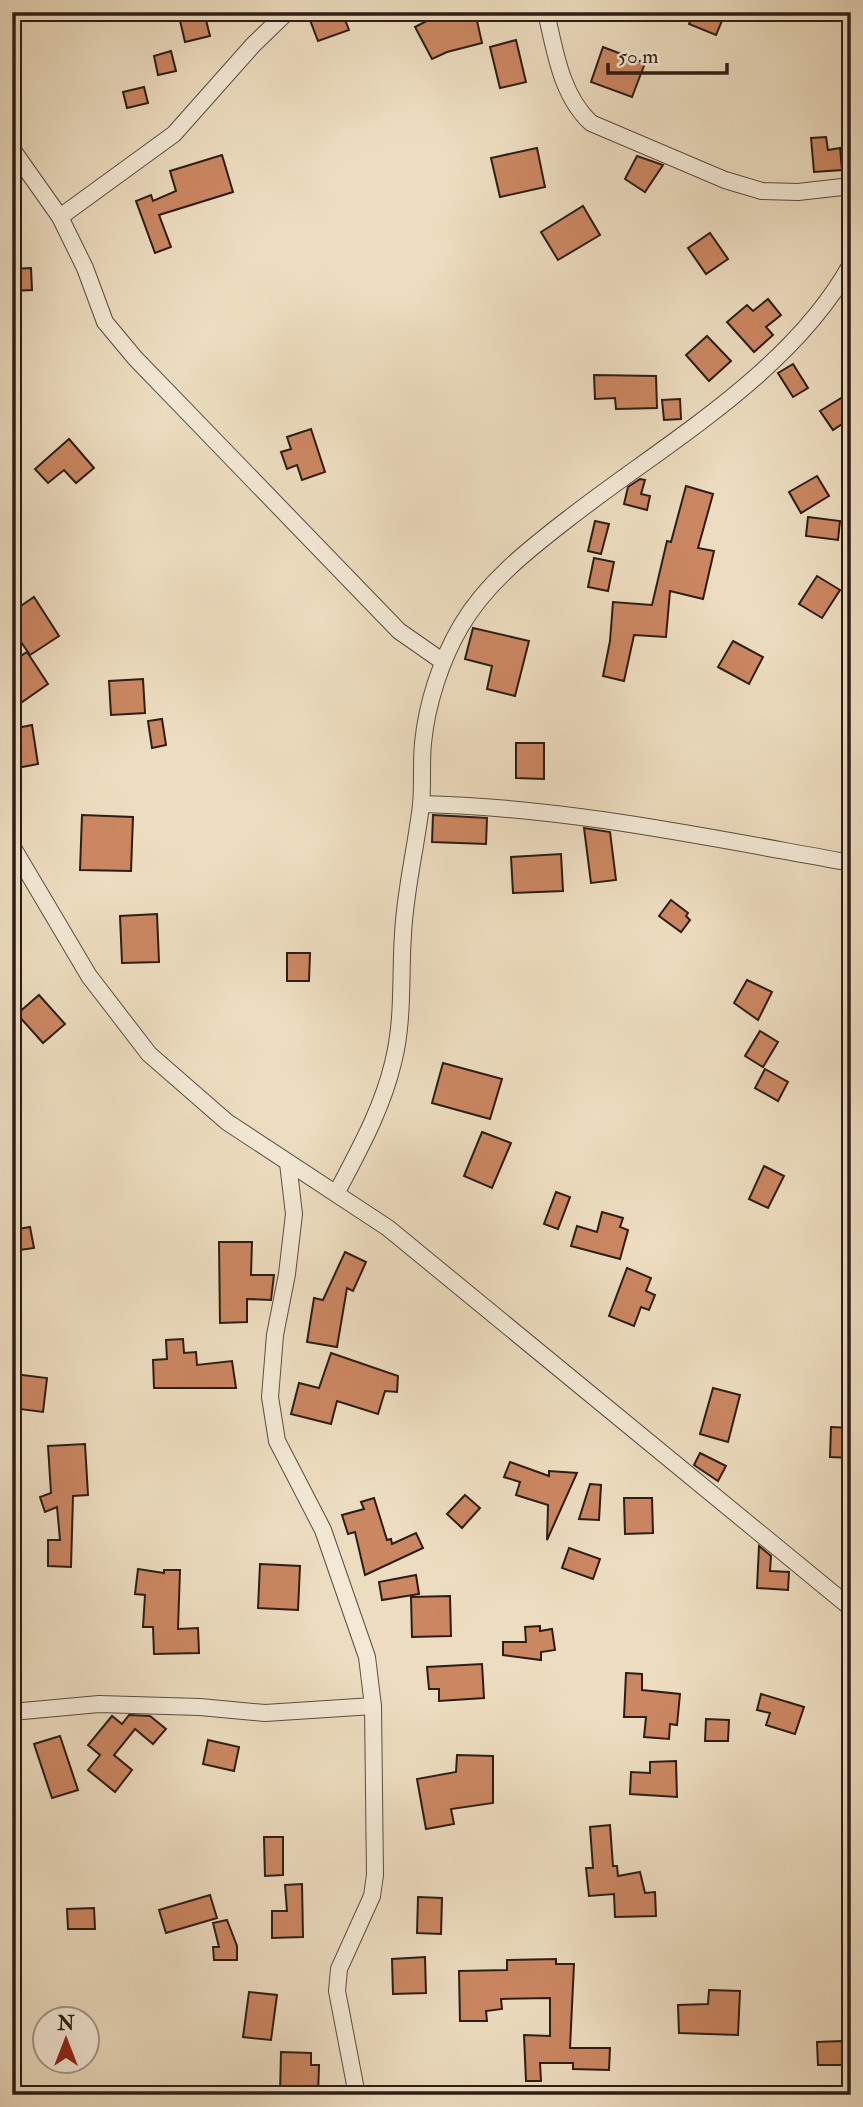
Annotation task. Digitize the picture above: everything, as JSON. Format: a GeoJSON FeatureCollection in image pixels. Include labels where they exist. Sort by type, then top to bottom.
{"type":"FeatureCollection","features":[{"type":"Feature","properties":{"kind":"street"},"geometry":{"type":"LineString","coordinates":[[60,217],[174,134],[253,45],[287,12]]}},
{"type":"Feature","properties":{"kind":"street"},"geometry":{"type":"LineString","coordinates":[[546,12],[575,109],[591,123],[725,180],[762,191],[798,192],[849,188]]}},
{"type":"Feature","properties":{"kind":"street"},"geometry":{"type":"LineString","coordinates":[[12,149],[60,217],[85,268],[105,322],[135,358],[399,631],[442,661]]}},
{"type":"Feature","properties":{"kind":"street"},"geometry":{"type":"LineString","coordinates":[[337,1192],[383,1099],[394,1061],[402,1003],[403,932],[421,804],[423,741],[442,661],[463,623],[492,584],[546,535],[707,415],[786,349],[835,293],[851,264]]}},
{"type":"Feature","properties":{"kind":"street"},"geometry":{"type":"LineString","coordinates":[[421,804],[475,805],[579,815],[840,861],[851,860]]}},
{"type":"Feature","properties":{"kind":"street"},"geometry":{"type":"LineString","coordinates":[[12,846],[89,976],[149,1054],[227,1122],[388,1228],[851,1608]]}},
{"type":"Feature","properties":{"kind":"street"},"geometry":{"type":"LineString","coordinates":[[288,1163],[294,1214],[287,1274],[275,1335],[270,1397],[277,1441],[323,1530],[343,1582],[367,1657],[373,1706],[375,1875],[372,1896],[339,1969],[337,1991],[357,2095]]}},
{"type":"Feature","properties":{"kind":"street"},"geometry":{"type":"LineString","coordinates":[[12,1712],[99,1704],[200,1707],[265,1713],[373,1706]]}},
{"type":"Feature","properties":{"kind":"building"},"geometry":{"type":"Polygon","coordinates":[[[178,12],[204,12],[210,36],[185,42],[178,12]]]}},
{"type":"Feature","properties":{"kind":"building"},"geometry":{"type":"Polygon","coordinates":[[[307,12],[342,12],[349,30],[318,41],[307,12]]]}},
{"type":"Feature","properties":{"kind":"building"},"geometry":{"type":"Polygon","coordinates":[[[444,12],[475,12],[482,43],[432,59],[415,27],[444,12]]]}},
{"type":"Feature","properties":{"kind":"building"},"geometry":{"type":"Polygon","coordinates":[[[694,12],[714,12],[724,16],[716,35],[689,24],[694,12]]]}},
{"type":"Feature","properties":{"kind":"building"},"geometry":{"type":"Polygon","coordinates":[[[516,40],[526,82],[500,88],[490,47],[516,40]]]}},
{"type":"Feature","properties":{"kind":"building"},"geometry":{"type":"Polygon","coordinates":[[[603,47],[645,63],[632,97],[591,82],[603,47]]]}},
{"type":"Feature","properties":{"kind":"building"},"geometry":{"type":"Polygon","coordinates":[[[171,51],[176,71],[158,75],[154,56],[171,51]]]}},
{"type":"Feature","properties":{"kind":"building"},"geometry":{"type":"Polygon","coordinates":[[[144,87],[148,103],[127,108],[123,92],[144,87]]]}},
{"type":"Feature","properties":{"kind":"building"},"geometry":{"type":"Polygon","coordinates":[[[826,137],[828,150],[840,148],[842,170],[814,172],[811,138],[826,137]]]}},
{"type":"Feature","properties":{"kind":"building"},"geometry":{"type":"Polygon","coordinates":[[[537,148],[545,187],[500,197],[491,158],[537,148]]]}},
{"type":"Feature","properties":{"kind":"building"},"geometry":{"type":"Polygon","coordinates":[[[222,155],[233,192],[159,215],[171,247],[155,253],[136,201],[151,195],[153,201],[176,191],[170,171],[222,155]]]}},
{"type":"Feature","properties":{"kind":"building"},"geometry":{"type":"Polygon","coordinates":[[[637,156],[663,165],[645,192],[625,179],[637,156]]]}},
{"type":"Feature","properties":{"kind":"building"},"geometry":{"type":"Polygon","coordinates":[[[583,206],[600,235],[558,260],[541,232],[583,206]]]}},
{"type":"Feature","properties":{"kind":"building"},"geometry":{"type":"Polygon","coordinates":[[[710,233],[728,259],[706,274],[688,248],[710,233]]]}},
{"type":"Feature","properties":{"kind":"building"},"geometry":{"type":"Polygon","coordinates":[[[31,268],[32,290],[12,291],[12,269],[31,268]]]}},
{"type":"Feature","properties":{"kind":"building"},"geometry":{"type":"Polygon","coordinates":[[[768,299],[781,315],[766,327],[773,335],[754,352],[727,322],[747,305],[753,311],[768,299]]]}},
{"type":"Feature","properties":{"kind":"building"},"geometry":{"type":"Polygon","coordinates":[[[707,336],[731,361],[709,381],[686,355],[707,336]]]}},
{"type":"Feature","properties":{"kind":"building"},"geometry":{"type":"Polygon","coordinates":[[[793,364],[808,388],[793,397],[778,373],[793,364]]]}},
{"type":"Feature","properties":{"kind":"building"},"geometry":{"type":"Polygon","coordinates":[[[594,375],[656,376],[657,408],[616,409],[615,398],[595,399],[594,375]]]}},
{"type":"Feature","properties":{"kind":"building"},"geometry":{"type":"Polygon","coordinates":[[[851,392],[851,418],[833,430],[820,411],[851,392]]]}},
{"type":"Feature","properties":{"kind":"building"},"geometry":{"type":"Polygon","coordinates":[[[680,399],[681,419],[664,420],[662,400],[680,399]]]}},
{"type":"Feature","properties":{"kind":"building"},"geometry":{"type":"Polygon","coordinates":[[[311,429],[325,472],[302,480],[297,465],[287,469],[281,452],[291,449],[287,437],[311,429]]]}},
{"type":"Feature","properties":{"kind":"building"},"geometry":{"type":"Polygon","coordinates":[[[69,439],[94,468],[76,483],[64,470],[48,483],[35,469],[69,439]]]}},
{"type":"Feature","properties":{"kind":"building"},"geometry":{"type":"Polygon","coordinates":[[[817,476],[829,496],[801,513],[789,492],[817,476]]]}},
{"type":"Feature","properties":{"kind":"building"},"geometry":{"type":"Polygon","coordinates":[[[640,479],[645,480],[641,494],[650,496],[647,510],[624,504],[628,487],[640,479]]]}},
{"type":"Feature","properties":{"kind":"building"},"geometry":{"type":"Polygon","coordinates":[[[686,486],[713,494],[698,548],[714,551],[703,599],[670,591],[666,637],[634,635],[624,681],[603,676],[610,641],[613,602],[652,605],[667,541],[671,542],[686,486]]]}},
{"type":"Feature","properties":{"kind":"building"},"geometry":{"type":"Polygon","coordinates":[[[808,517],[840,521],[838,540],[806,536],[808,517]]]}},
{"type":"Feature","properties":{"kind":"building"},"geometry":{"type":"Polygon","coordinates":[[[595,521],[609,524],[601,554],[588,551],[595,521]]]}},
{"type":"Feature","properties":{"kind":"building"},"geometry":{"type":"Polygon","coordinates":[[[594,558],[614,562],[608,591],[588,587],[594,558]]]}},
{"type":"Feature","properties":{"kind":"building"},"geometry":{"type":"Polygon","coordinates":[[[817,576],[840,590],[822,618],[799,604],[817,576]]]}},
{"type":"Feature","properties":{"kind":"building"},"geometry":{"type":"Polygon","coordinates":[[[34,597],[59,636],[30,655],[12,629],[12,612],[34,597]]]}},
{"type":"Feature","properties":{"kind":"building"},"geometry":{"type":"Polygon","coordinates":[[[473,628],[529,641],[515,696],[487,689],[492,666],[465,659],[473,628]]]}},
{"type":"Feature","properties":{"kind":"building"},"geometry":{"type":"Polygon","coordinates":[[[733,641],[763,657],[749,684],[718,667],[733,641]]]}},
{"type":"Feature","properties":{"kind":"building"},"geometry":{"type":"Polygon","coordinates":[[[27,652],[48,684],[12,709],[12,662],[27,652]]]}},
{"type":"Feature","properties":{"kind":"building"},"geometry":{"type":"Polygon","coordinates":[[[143,679],[145,713],[111,715],[109,681],[143,679]]]}},
{"type":"Feature","properties":{"kind":"building"},"geometry":{"type":"Polygon","coordinates":[[[162,719],[166,745],[152,748],[148,721],[162,719]]]}},
{"type":"Feature","properties":{"kind":"building"},"geometry":{"type":"Polygon","coordinates":[[[32,725],[38,764],[12,769],[12,729],[32,725]]]}},
{"type":"Feature","properties":{"kind":"building"},"geometry":{"type":"Polygon","coordinates":[[[516,743],[544,743],[544,779],[516,778],[516,743]]]}},
{"type":"Feature","properties":{"kind":"building"},"geometry":{"type":"Polygon","coordinates":[[[82,815],[133,817],[131,871],[80,870],[82,815]]]}},
{"type":"Feature","properties":{"kind":"building"},"geometry":{"type":"Polygon","coordinates":[[[433,815],[487,818],[486,844],[432,842],[433,815]]]}},
{"type":"Feature","properties":{"kind":"building"},"geometry":{"type":"Polygon","coordinates":[[[584,828],[610,832],[616,880],[591,883],[584,828]]]}},
{"type":"Feature","properties":{"kind":"building"},"geometry":{"type":"Polygon","coordinates":[[[561,854],[563,891],[513,893],[511,857],[561,854]]]}},
{"type":"Feature","properties":{"kind":"building"},"geometry":{"type":"Polygon","coordinates":[[[671,900],[688,913],[686,916],[690,920],[681,932],[659,916],[671,900]]]}},
{"type":"Feature","properties":{"kind":"building"},"geometry":{"type":"Polygon","coordinates":[[[157,914],[159,962],[122,963],[120,916],[157,914]]]}},
{"type":"Feature","properties":{"kind":"building"},"geometry":{"type":"Polygon","coordinates":[[[287,953],[310,953],[309,981],[287,981],[287,953]]]}},
{"type":"Feature","properties":{"kind":"building"},"geometry":{"type":"Polygon","coordinates":[[[747,980],[772,992],[758,1020],[734,1003],[747,980]]]}},
{"type":"Feature","properties":{"kind":"building"},"geometry":{"type":"Polygon","coordinates":[[[39,995],[65,1024],[43,1043],[17,1014],[39,995]]]}},
{"type":"Feature","properties":{"kind":"building"},"geometry":{"type":"Polygon","coordinates":[[[760,1031],[778,1042],[763,1067],[745,1056],[760,1031]]]}},
{"type":"Feature","properties":{"kind":"building"},"geometry":{"type":"Polygon","coordinates":[[[443,1063],[502,1079],[490,1119],[432,1103],[443,1063]]]}},
{"type":"Feature","properties":{"kind":"building"},"geometry":{"type":"Polygon","coordinates":[[[765,1069],[788,1082],[778,1101],[755,1088],[765,1069]]]}},
{"type":"Feature","properties":{"kind":"building"},"geometry":{"type":"Polygon","coordinates":[[[482,1132],[511,1143],[492,1188],[464,1176],[482,1132]]]}},
{"type":"Feature","properties":{"kind":"building"},"geometry":{"type":"Polygon","coordinates":[[[764,1166],[784,1176],[768,1208],[749,1199],[764,1166]]]}},
{"type":"Feature","properties":{"kind":"building"},"geometry":{"type":"Polygon","coordinates":[[[556,1192],[570,1197],[558,1229],[544,1224],[556,1192]]]}},
{"type":"Feature","properties":{"kind":"building"},"geometry":{"type":"Polygon","coordinates":[[[602,1212],[623,1218],[620,1227],[628,1230],[620,1259],[571,1246],[577,1226],[597,1232],[602,1212]]]}},
{"type":"Feature","properties":{"kind":"building"},"geometry":{"type":"Polygon","coordinates":[[[30,1227],[34,1248],[12,1251],[12,1230],[30,1227]]]}},
{"type":"Feature","properties":{"kind":"building"},"geometry":{"type":"Polygon","coordinates":[[[219,1242],[252,1242],[251,1275],[274,1275],[271,1300],[247,1299],[247,1322],[220,1323],[219,1242]]]}},
{"type":"Feature","properties":{"kind":"building"},"geometry":{"type":"Polygon","coordinates":[[[345,1252],[366,1262],[353,1291],[347,1288],[337,1347],[307,1342],[314,1298],[323,1300],[345,1252]]]}},
{"type":"Feature","properties":{"kind":"building"},"geometry":{"type":"Polygon","coordinates":[[[627,1268],[651,1278],[646,1291],[655,1295],[649,1310],[641,1307],[634,1326],[609,1316],[627,1268]]]}},
{"type":"Feature","properties":{"kind":"building"},"geometry":{"type":"Polygon","coordinates":[[[183,1339],[184,1353],[196,1352],[197,1365],[232,1361],[236,1388],[154,1388],[153,1360],[167,1359],[166,1340],[183,1339]]]}},
{"type":"Feature","properties":{"kind":"building"},"geometry":{"type":"Polygon","coordinates":[[[331,1353],[398,1376],[397,1392],[385,1391],[378,1414],[337,1401],[331,1424],[291,1414],[299,1383],[319,1388],[331,1353]]]}},
{"type":"Feature","properties":{"kind":"building"},"geometry":{"type":"Polygon","coordinates":[[[14,1374],[47,1378],[43,1412],[12,1408],[14,1374]]]}},
{"type":"Feature","properties":{"kind":"building"},"geometry":{"type":"Polygon","coordinates":[[[713,1388],[740,1395],[728,1442],[700,1434],[713,1388]]]}},
{"type":"Feature","properties":{"kind":"building"},"geometry":{"type":"Polygon","coordinates":[[[831,1427],[851,1428],[851,1458],[830,1457],[831,1427]]]}},
{"type":"Feature","properties":{"kind":"building"},"geometry":{"type":"Polygon","coordinates":[[[85,1444],[88,1495],[73,1496],[71,1567],[48,1566],[48,1540],[60,1540],[57,1507],[45,1512],[40,1497],[51,1493],[48,1446],[85,1444]]]}},
{"type":"Feature","properties":{"kind":"building"},"geometry":{"type":"Polygon","coordinates":[[[700,1453],[726,1466],[718,1481],[694,1465],[700,1453]]]}},
{"type":"Feature","properties":{"kind":"building"},"geometry":{"type":"Polygon","coordinates":[[[510,1462],[549,1476],[549,1471],[577,1473],[547,1540],[548,1505],[516,1495],[520,1482],[504,1477],[510,1462]]]}},
{"type":"Feature","properties":{"kind":"building"},"geometry":{"type":"Polygon","coordinates":[[[590,1484],[601,1485],[599,1520],[579,1519],[590,1484]]]}},
{"type":"Feature","properties":{"kind":"building"},"geometry":{"type":"Polygon","coordinates":[[[465,1495],[480,1508],[462,1528],[447,1514],[465,1495]]]}},
{"type":"Feature","properties":{"kind":"building"},"geometry":{"type":"Polygon","coordinates":[[[374,1498],[387,1540],[391,1539],[392,1544],[416,1533],[423,1548],[365,1575],[355,1532],[348,1534],[342,1515],[364,1509],[361,1502],[374,1498]]]}},
{"type":"Feature","properties":{"kind":"building"},"geometry":{"type":"Polygon","coordinates":[[[624,1498],[652,1498],[653,1533],[625,1534],[624,1498]]]}},
{"type":"Feature","properties":{"kind":"building"},"geometry":{"type":"Polygon","coordinates":[[[759,1546],[771,1556],[770,1571],[789,1572],[788,1590],[757,1588],[759,1546]]]}},
{"type":"Feature","properties":{"kind":"building"},"geometry":{"type":"Polygon","coordinates":[[[569,1548],[600,1559],[593,1579],[562,1568],[569,1548]]]}},
{"type":"Feature","properties":{"kind":"building"},"geometry":{"type":"Polygon","coordinates":[[[260,1564],[300,1566],[298,1610],[258,1608],[260,1564]]]}},
{"type":"Feature","properties":{"kind":"building"},"geometry":{"type":"Polygon","coordinates":[[[138,1569],[164,1573],[164,1570],[180,1570],[178,1629],[198,1628],[199,1653],[154,1654],[153,1627],[143,1627],[145,1595],[135,1594],[138,1569]]]}},
{"type":"Feature","properties":{"kind":"building"},"geometry":{"type":"Polygon","coordinates":[[[416,1575],[419,1594],[382,1600],[379,1582],[416,1575]]]}},
{"type":"Feature","properties":{"kind":"building"},"geometry":{"type":"Polygon","coordinates":[[[450,1596],[451,1636],[412,1637],[411,1597],[450,1596]]]}},
{"type":"Feature","properties":{"kind":"building"},"geometry":{"type":"Polygon","coordinates":[[[540,1626],[540,1631],[552,1629],[555,1650],[541,1652],[541,1660],[503,1655],[503,1642],[526,1642],[525,1627],[540,1626]]]}},
{"type":"Feature","properties":{"kind":"building"},"geometry":{"type":"Polygon","coordinates":[[[482,1664],[484,1698],[439,1701],[439,1689],[429,1689],[427,1667],[482,1664]]]}},
{"type":"Feature","properties":{"kind":"building"},"geometry":{"type":"Polygon","coordinates":[[[626,1673],[642,1674],[642,1690],[680,1694],[677,1725],[670,1724],[669,1739],[644,1737],[646,1717],[624,1717],[626,1673]]]}},
{"type":"Feature","properties":{"kind":"building"},"geometry":{"type":"Polygon","coordinates":[[[761,1694],[804,1707],[795,1734],[766,1725],[770,1713],[757,1710],[761,1694]]]}},
{"type":"Feature","properties":{"kind":"building"},"geometry":{"type":"Polygon","coordinates":[[[129,1715],[150,1716],[166,1729],[153,1744],[135,1729],[114,1755],[132,1770],[115,1792],[88,1770],[100,1755],[88,1745],[112,1716],[122,1724],[129,1715]]]}},
{"type":"Feature","properties":{"kind":"building"},"geometry":{"type":"Polygon","coordinates":[[[706,1719],[729,1720],[728,1741],[705,1741],[706,1719]]]}},
{"type":"Feature","properties":{"kind":"building"},"geometry":{"type":"Polygon","coordinates":[[[60,1736],[78,1790],[52,1798],[34,1744],[60,1736]]]}},
{"type":"Feature","properties":{"kind":"building"},"geometry":{"type":"Polygon","coordinates":[[[208,1740],[239,1747],[234,1771],[203,1764],[208,1740]]]}},
{"type":"Feature","properties":{"kind":"building"},"geometry":{"type":"Polygon","coordinates":[[[457,1755],[493,1756],[493,1803],[451,1809],[454,1824],[426,1829],[417,1779],[456,1772],[457,1755]]]}},
{"type":"Feature","properties":{"kind":"building"},"geometry":{"type":"Polygon","coordinates":[[[676,1761],[677,1797],[630,1794],[631,1772],[650,1773],[650,1762],[676,1761]]]}},
{"type":"Feature","properties":{"kind":"building"},"geometry":{"type":"Polygon","coordinates":[[[610,1825],[613,1866],[617,1866],[618,1876],[640,1872],[645,1893],[655,1892],[656,1916],[615,1917],[614,1894],[589,1896],[586,1868],[593,1868],[590,1827],[610,1825]]]}},
{"type":"Feature","properties":{"kind":"building"},"geometry":{"type":"Polygon","coordinates":[[[264,1837],[283,1837],[283,1875],[265,1876],[264,1837]]]}},
{"type":"Feature","properties":{"kind":"building"},"geometry":{"type":"Polygon","coordinates":[[[302,1884],[303,1937],[272,1938],[272,1911],[287,1911],[285,1885],[302,1884]]]}},
{"type":"Feature","properties":{"kind":"building"},"geometry":{"type":"Polygon","coordinates":[[[210,1895],[217,1918],[166,1933],[159,1910],[210,1895]]]}},
{"type":"Feature","properties":{"kind":"building"},"geometry":{"type":"Polygon","coordinates":[[[418,1897],[442,1898],[441,1934],[417,1933],[418,1897]]]}},
{"type":"Feature","properties":{"kind":"building"},"geometry":{"type":"Polygon","coordinates":[[[94,1908],[95,1929],[68,1929],[67,1909],[94,1908]]]}},
{"type":"Feature","properties":{"kind":"building"},"geometry":{"type":"Polygon","coordinates":[[[227,1920],[237,1946],[237,1960],[214,1960],[213,1947],[219,1947],[213,1923],[227,1920]]]}},
{"type":"Feature","properties":{"kind":"building"},"geometry":{"type":"Polygon","coordinates":[[[425,1957],[426,1993],[393,1994],[392,1959],[425,1957]]]}},
{"type":"Feature","properties":{"kind":"building"},"geometry":{"type":"Polygon","coordinates":[[[556,1959],[556,1964],[574,1964],[570,2048],[610,2048],[609,2070],[573,2069],[573,2063],[540,2063],[541,2081],[526,2081],[524,2035],[550,2036],[550,1998],[501,1999],[502,2009],[486,2011],[487,2021],[460,2021],[459,1971],[507,1970],[507,1960],[556,1959]]]}},
{"type":"Feature","properties":{"kind":"building"},"geometry":{"type":"Polygon","coordinates":[[[709,1990],[740,1991],[738,2035],[679,2033],[678,2005],[708,2004],[709,1990]]]}},
{"type":"Feature","properties":{"kind":"building"},"geometry":{"type":"Polygon","coordinates":[[[249,1992],[277,1995],[271,2040],[243,2037],[249,1992]]]}},
{"type":"Feature","properties":{"kind":"building"},"geometry":{"type":"Polygon","coordinates":[[[842,2041],[843,2065],[818,2065],[817,2042],[842,2041]]]}},
{"type":"Feature","properties":{"kind":"building"},"geometry":{"type":"Polygon","coordinates":[[[281,2052],[311,2053],[311,2065],[319,2065],[318,2095],[280,2095],[281,2052]]]}}]}
